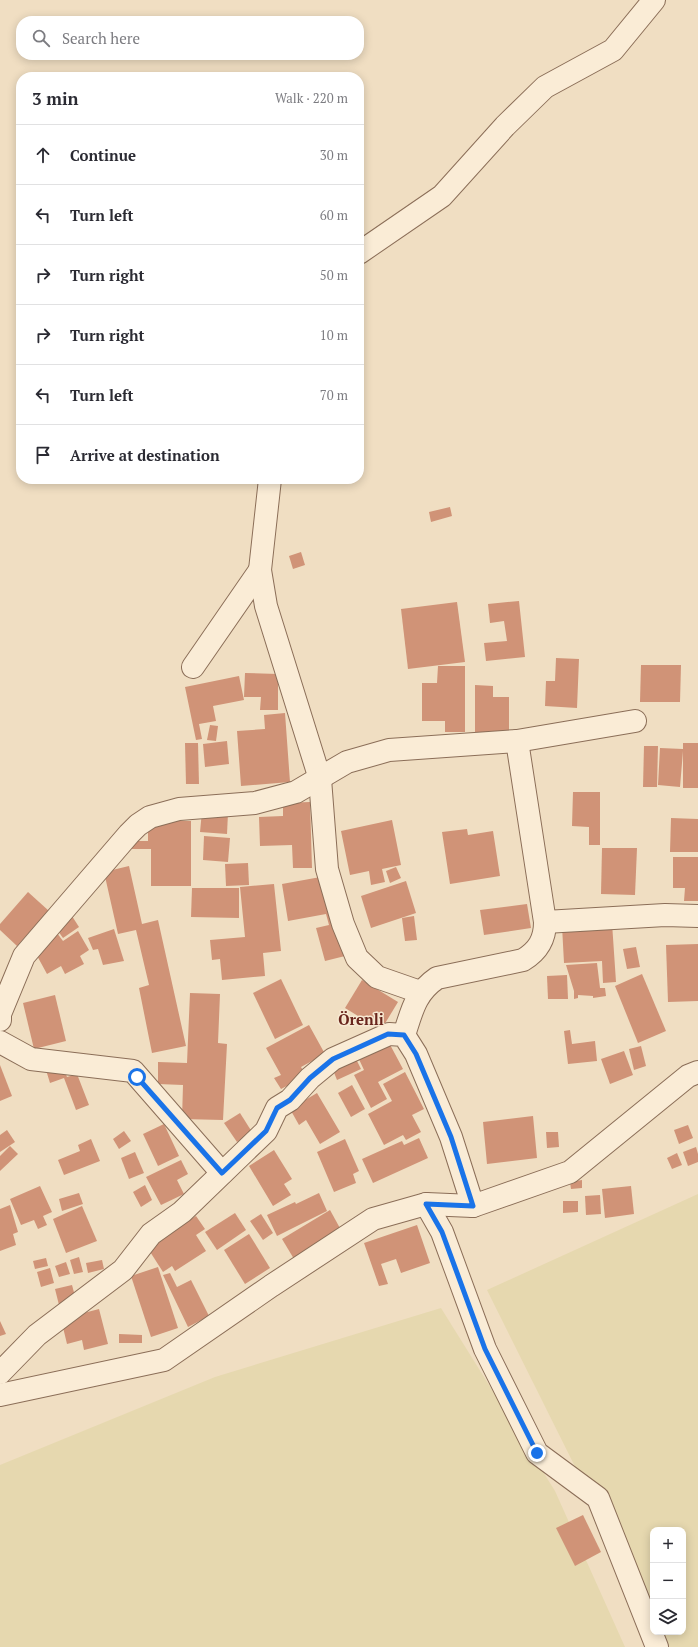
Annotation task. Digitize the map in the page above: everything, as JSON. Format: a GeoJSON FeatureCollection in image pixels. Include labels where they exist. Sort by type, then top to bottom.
{"type":"FeatureCollection","features":[{"type":"Feature","properties":{"kind":"street"},"geometry":{"type":"LineString","coordinates":[[364,250],[442,196],[505,126],[546,87],[613,50],[654,0]]}},
{"type":"Feature","properties":{"kind":"street"},"geometry":{"type":"LineString","coordinates":[[269,484],[260,570],[266,606],[320,779],[327,869],[344,924],[357,958],[377,976],[420,992]]}},
{"type":"Feature","properties":{"kind":"street"},"geometry":{"type":"LineString","coordinates":[[193,667],[260,570]]}},
{"type":"Feature","properties":{"kind":"street"},"geometry":{"type":"LineString","coordinates":[[0,1020],[0,1014],[24,956],[138,825],[150,817],[179,809],[255,803],[296,792],[347,762],[389,750],[517,741],[635,721]]}},
{"type":"Feature","properties":{"kind":"street"},"geometry":{"type":"LineString","coordinates":[[404,1035],[420,992],[436,978],[523,960],[532,955],[543,939],[545,922],[517,741]]}},
{"type":"Feature","properties":{"kind":"street"},"geometry":{"type":"LineString","coordinates":[[545,922],[665,915],[698,916]]}},
{"type":"Feature","properties":{"kind":"street"},"geometry":{"type":"LineString","coordinates":[[0,1373],[37,1335],[122,1270],[151,1234],[182,1212],[266,1131],[277,1108],[290,1100],[310,1078],[333,1059],[388,1034],[404,1035]]}},
{"type":"Feature","properties":{"kind":"street"},"geometry":{"type":"LineString","coordinates":[[404,1035],[416,1054],[451,1137],[473,1206]]}},
{"type":"Feature","properties":{"kind":"street"},"geometry":{"type":"LineString","coordinates":[[0,1042],[31,1059],[133,1071],[222,1173]]}},
{"type":"Feature","properties":{"kind":"street"},"geometry":{"type":"LineString","coordinates":[[0,1395],[164,1360],[271,1286],[373,1219],[426,1204],[473,1206],[570,1172],[688,1076],[698,1072]]}},
{"type":"Feature","properties":{"kind":"street"},"geometry":{"type":"LineString","coordinates":[[426,1204],[442,1232],[485,1349],[537,1453],[598,1498],[657,1647]]}},
{"type":"Feature","properties":{"kind":"shaded area"},"geometry":{"type":"Polygon","coordinates":[[[698,1194],[698,1647],[665,1647],[659,1635],[686,1635],[686,1527],[650,1527],[650,1617],[487,1290],[698,1194]]]}},
{"type":"Feature","properties":{"kind":"shaded area"},"geometry":{"type":"Polygon","coordinates":[[[441,1308],[555,1491],[625,1647],[0,1647],[0,1465],[215,1377],[441,1308]]]}},
{"type":"Feature","properties":{"kind":"building"},"geometry":{"type":"Polygon","coordinates":[[[450,507],[452,516],[431,522],[429,512],[450,507]]]}},
{"type":"Feature","properties":{"kind":"building"},"geometry":{"type":"Polygon","coordinates":[[[301,552],[305,565],[293,569],[289,556],[301,552]]]}},
{"type":"Feature","properties":{"kind":"building"},"geometry":{"type":"Polygon","coordinates":[[[519,601],[525,657],[486,661],[484,643],[507,641],[504,621],[490,623],[488,604],[519,601]]]}},
{"type":"Feature","properties":{"kind":"building"},"geometry":{"type":"Polygon","coordinates":[[[457,602],[465,662],[408,669],[401,609],[457,602]]]}},
{"type":"Feature","properties":{"kind":"building"},"geometry":{"type":"Polygon","coordinates":[[[556,658],[579,659],[577,708],[545,706],[546,681],[555,681],[556,658]]]}},
{"type":"Feature","properties":{"kind":"building"},"geometry":{"type":"Polygon","coordinates":[[[641,665],[681,665],[680,702],[640,702],[641,665]]]}},
{"type":"Feature","properties":{"kind":"building"},"geometry":{"type":"Polygon","coordinates":[[[438,666],[465,666],[465,732],[445,732],[445,721],[422,721],[422,683],[437,683],[438,666]]]}},
{"type":"Feature","properties":{"kind":"building"},"geometry":{"type":"Polygon","coordinates":[[[245,673],[278,674],[278,710],[260,710],[261,697],[244,697],[245,673]]]}},
{"type":"Feature","properties":{"kind":"building"},"geometry":{"type":"Polygon","coordinates":[[[239,676],[244,700],[213,706],[216,721],[199,724],[202,739],[196,740],[185,687],[239,676]]]}},
{"type":"Feature","properties":{"kind":"building"},"geometry":{"type":"Polygon","coordinates":[[[475,685],[493,686],[493,697],[509,697],[509,732],[475,732],[475,685]]]}},
{"type":"Feature","properties":{"kind":"building"},"geometry":{"type":"Polygon","coordinates":[[[285,713],[290,782],[241,786],[237,731],[265,729],[264,715],[285,713]]]}},
{"type":"Feature","properties":{"kind":"building"},"geometry":{"type":"Polygon","coordinates":[[[210,725],[218,726],[216,741],[207,740],[210,725]]]}},
{"type":"Feature","properties":{"kind":"building"},"geometry":{"type":"Polygon","coordinates":[[[227,741],[229,764],[205,767],[203,744],[227,741]]]}},
{"type":"Feature","properties":{"kind":"building"},"geometry":{"type":"Polygon","coordinates":[[[185,743],[198,743],[199,784],[186,784],[185,743]]]}},
{"type":"Feature","properties":{"kind":"building"},"geometry":{"type":"Polygon","coordinates":[[[683,743],[698,743],[698,788],[683,788],[683,751],[680,787],[658,785],[660,748],[683,749],[683,743]]]}},
{"type":"Feature","properties":{"kind":"building"},"geometry":{"type":"Polygon","coordinates":[[[644,746],[658,746],[657,787],[643,787],[644,746]]]}},
{"type":"Feature","properties":{"kind":"building"},"geometry":{"type":"Polygon","coordinates":[[[573,792],[600,792],[600,845],[589,845],[589,827],[572,826],[573,792]]]}},
{"type":"Feature","properties":{"kind":"building"},"geometry":{"type":"Polygon","coordinates":[[[310,802],[312,868],[293,868],[292,845],[260,846],[259,817],[283,816],[283,803],[310,802]]]}},
{"type":"Feature","properties":{"kind":"building"},"geometry":{"type":"Polygon","coordinates":[[[202,811],[228,813],[227,834],[200,832],[202,811]]]}},
{"type":"Feature","properties":{"kind":"building"},"geometry":{"type":"Polygon","coordinates":[[[671,818],[698,819],[698,852],[670,852],[671,818]]]}},
{"type":"Feature","properties":{"kind":"building"},"geometry":{"type":"Polygon","coordinates":[[[392,820],[401,865],[382,869],[385,882],[371,885],[369,871],[350,875],[341,831],[392,820]]]}},
{"type":"Feature","properties":{"kind":"building"},"geometry":{"type":"Polygon","coordinates":[[[148,821],[191,821],[191,886],[151,886],[151,849],[131,849],[131,841],[148,841],[148,821]]]}},
{"type":"Feature","properties":{"kind":"building"},"geometry":{"type":"Polygon","coordinates":[[[467,829],[468,835],[493,831],[500,876],[450,884],[442,832],[467,829]]]}},
{"type":"Feature","properties":{"kind":"building"},"geometry":{"type":"Polygon","coordinates":[[[204,836],[230,838],[228,862],[203,860],[204,836]]]}},
{"type":"Feature","properties":{"kind":"building"},"geometry":{"type":"Polygon","coordinates":[[[602,848],[637,848],[635,895],[601,894],[602,848]]]}},
{"type":"Feature","properties":{"kind":"building"},"geometry":{"type":"Polygon","coordinates":[[[673,857],[698,857],[698,901],[684,901],[685,888],[673,888],[673,857]]]}},
{"type":"Feature","properties":{"kind":"building"},"geometry":{"type":"Polygon","coordinates":[[[248,863],[249,885],[226,886],[225,864],[248,863]]]}},
{"type":"Feature","properties":{"kind":"building"},"geometry":{"type":"Polygon","coordinates":[[[129,866],[142,924],[158,920],[186,1046],[152,1053],[139,988],[149,985],[136,930],[118,934],[104,872],[129,866]]]}},
{"type":"Feature","properties":{"kind":"building"},"geometry":{"type":"Polygon","coordinates":[[[396,867],[401,878],[390,883],[386,871],[396,867]]]}},
{"type":"Feature","properties":{"kind":"building"},"geometry":{"type":"Polygon","coordinates":[[[326,876],[345,956],[325,961],[316,928],[329,925],[326,914],[288,921],[282,884],[326,876]]]}},
{"type":"Feature","properties":{"kind":"building"},"geometry":{"type":"Polygon","coordinates":[[[406,881],[416,913],[371,928],[361,896],[406,881]]]}},
{"type":"Feature","properties":{"kind":"building"},"geometry":{"type":"Polygon","coordinates":[[[274,884],[281,951],[263,953],[265,976],[222,980],[220,959],[212,960],[210,940],[245,937],[240,887],[274,884]]]}},
{"type":"Feature","properties":{"kind":"building"},"geometry":{"type":"Polygon","coordinates":[[[192,888],[239,888],[239,918],[191,917],[192,888]]]}},
{"type":"Feature","properties":{"kind":"building"},"geometry":{"type":"Polygon","coordinates":[[[28,892],[49,911],[17,946],[0,930],[0,924],[28,892]]]}},
{"type":"Feature","properties":{"kind":"building"},"geometry":{"type":"Polygon","coordinates":[[[527,904],[531,928],[484,935],[480,910],[527,904]]]}},
{"type":"Feature","properties":{"kind":"building"},"geometry":{"type":"Polygon","coordinates":[[[70,913],[79,927],[63,938],[53,924],[70,913]]]}},
{"type":"Feature","properties":{"kind":"building"},"geometry":{"type":"Polygon","coordinates":[[[414,916],[417,940],[405,941],[402,918],[414,916]]]}},
{"type":"Feature","properties":{"kind":"building"},"geometry":{"type":"Polygon","coordinates":[[[612,923],[616,982],[603,983],[602,961],[564,963],[562,926],[612,923]]]}},
{"type":"Feature","properties":{"kind":"building"},"geometry":{"type":"Polygon","coordinates":[[[54,929],[63,941],[78,931],[89,950],[80,956],[84,964],[65,974],[61,966],[47,974],[35,952],[54,929]]]}},
{"type":"Feature","properties":{"kind":"building"},"geometry":{"type":"Polygon","coordinates":[[[114,929],[124,961],[103,965],[98,949],[93,950],[88,938],[114,929]]]}},
{"type":"Feature","properties":{"kind":"building"},"geometry":{"type":"Polygon","coordinates":[[[698,944],[698,1001],[668,1002],[666,945],[698,944]]]}},
{"type":"Feature","properties":{"kind":"building"},"geometry":{"type":"Polygon","coordinates":[[[636,947],[640,967],[627,969],[623,949],[636,947]]]}},
{"type":"Feature","properties":{"kind":"building"},"geometry":{"type":"Polygon","coordinates":[[[597,963],[600,988],[605,988],[606,996],[593,998],[593,996],[578,995],[578,998],[574,999],[574,991],[566,965],[597,963]]]}},
{"type":"Feature","properties":{"kind":"building"},"geometry":{"type":"Polygon","coordinates":[[[642,974],[666,1031],[638,1043],[615,986],[642,974]]]}},
{"type":"Feature","properties":{"kind":"building"},"geometry":{"type":"Polygon","coordinates":[[[567,975],[568,999],[548,999],[547,976],[567,975]]]}},
{"type":"Feature","properties":{"kind":"building"},"geometry":{"type":"Polygon","coordinates":[[[281,979],[303,1025],[275,1039],[253,993],[281,979]]]}},
{"type":"Feature","properties":{"kind":"building"},"geometry":{"type":"Polygon","coordinates":[[[362,980],[398,1002],[381,1030],[345,1008],[362,980]]]}},
{"type":"Feature","properties":{"kind":"building"},"geometry":{"type":"Polygon","coordinates":[[[190,993],[220,994],[218,1043],[227,1044],[223,1120],[182,1119],[183,1085],[158,1084],[158,1062],[187,1063],[190,993]]]}},
{"type":"Feature","properties":{"kind":"building"},"geometry":{"type":"Polygon","coordinates":[[[55,995],[66,1041],[34,1049],[23,1003],[55,995]]]}},
{"type":"Feature","properties":{"kind":"building"},"geometry":{"type":"Polygon","coordinates":[[[309,1025],[325,1054],[301,1067],[306,1076],[281,1089],[274,1078],[281,1075],[266,1048],[309,1025]]]}},
{"type":"Feature","properties":{"kind":"building"},"geometry":{"type":"Polygon","coordinates":[[[570,1030],[572,1044],[595,1041],[597,1061],[568,1064],[564,1031],[570,1030]]]}},
{"type":"Feature","properties":{"kind":"building"},"geometry":{"type":"Polygon","coordinates":[[[387,1039],[403,1069],[378,1082],[387,1099],[371,1108],[354,1075],[364,1070],[357,1055],[387,1039]]]}},
{"type":"Feature","properties":{"kind":"building"},"geometry":{"type":"Polygon","coordinates":[[[641,1046],[646,1066],[634,1070],[629,1049],[641,1046]]]}},
{"type":"Feature","properties":{"kind":"building"},"geometry":{"type":"Polygon","coordinates":[[[624,1051],[633,1075],[610,1084],[601,1059],[624,1051]]]}},
{"type":"Feature","properties":{"kind":"building"},"geometry":{"type":"Polygon","coordinates":[[[356,1059],[361,1069],[337,1080],[333,1070],[356,1059]]]}},
{"type":"Feature","properties":{"kind":"building"},"geometry":{"type":"Polygon","coordinates":[[[62,1064],[67,1077],[77,1074],[89,1105],[76,1110],[64,1078],[50,1083],[46,1070],[62,1064]]]}},
{"type":"Feature","properties":{"kind":"building"},"geometry":{"type":"Polygon","coordinates":[[[0,1065],[12,1096],[0,1101],[0,1065]]]}},
{"type":"Feature","properties":{"kind":"building"},"geometry":{"type":"Polygon","coordinates":[[[405,1072],[424,1109],[412,1115],[421,1132],[406,1140],[403,1135],[384,1145],[368,1114],[392,1101],[383,1084],[405,1072]]]}},
{"type":"Feature","properties":{"kind":"building"},"geometry":{"type":"Polygon","coordinates":[[[352,1085],[365,1109],[351,1117],[338,1093],[352,1085]]]}},
{"type":"Feature","properties":{"kind":"building"},"geometry":{"type":"Polygon","coordinates":[[[317,1093],[340,1132],[320,1144],[306,1120],[299,1125],[290,1109],[317,1093]]]}},
{"type":"Feature","properties":{"kind":"building"},"geometry":{"type":"Polygon","coordinates":[[[240,1113],[252,1132],[237,1142],[224,1123],[240,1113]]]}},
{"type":"Feature","properties":{"kind":"building"},"geometry":{"type":"Polygon","coordinates":[[[533,1116],[537,1158],[487,1164],[483,1122],[533,1116]]]}},
{"type":"Feature","properties":{"kind":"building"},"geometry":{"type":"Polygon","coordinates":[[[164,1124],[179,1156],[158,1166],[143,1134],[164,1124]]]}},
{"type":"Feature","properties":{"kind":"building"},"geometry":{"type":"Polygon","coordinates":[[[688,1125],[693,1138],[679,1144],[674,1130],[688,1125]]]}},
{"type":"Feature","properties":{"kind":"building"},"geometry":{"type":"Polygon","coordinates":[[[7,1130],[15,1142],[0,1152],[0,1135],[7,1130]]]}},
{"type":"Feature","properties":{"kind":"building"},"geometry":{"type":"Polygon","coordinates":[[[124,1131],[131,1141],[119,1149],[113,1139],[124,1131]]]}},
{"type":"Feature","properties":{"kind":"building"},"geometry":{"type":"Polygon","coordinates":[[[546,1132],[558,1132],[559,1147],[547,1148],[546,1132]]]}},
{"type":"Feature","properties":{"kind":"building"},"geometry":{"type":"Polygon","coordinates":[[[419,1138],[428,1158],[373,1183],[362,1159],[402,1141],[404,1145],[419,1138]]]}},
{"type":"Feature","properties":{"kind":"building"},"geometry":{"type":"Polygon","coordinates":[[[91,1139],[100,1161],[64,1175],[58,1160],[80,1151],[78,1145],[91,1139]]]}},
{"type":"Feature","properties":{"kind":"building"},"geometry":{"type":"Polygon","coordinates":[[[345,1139],[359,1171],[353,1174],[356,1183],[334,1192],[317,1152],[345,1139]]]}},
{"type":"Feature","properties":{"kind":"building"},"geometry":{"type":"Polygon","coordinates":[[[10,1146],[18,1154],[0,1171],[0,1156],[10,1146]]]}},
{"type":"Feature","properties":{"kind":"building"},"geometry":{"type":"Polygon","coordinates":[[[696,1147],[698,1162],[688,1166],[683,1152],[696,1147]]]}},
{"type":"Feature","properties":{"kind":"building"},"geometry":{"type":"Polygon","coordinates":[[[274,1150],[292,1179],[284,1184],[291,1195],[273,1206],[249,1166],[274,1150]]]}},
{"type":"Feature","properties":{"kind":"building"},"geometry":{"type":"Polygon","coordinates":[[[135,1152],[144,1173],[129,1179],[121,1158],[135,1152]]]}},
{"type":"Feature","properties":{"kind":"building"},"geometry":{"type":"Polygon","coordinates":[[[677,1153],[682,1165],[672,1169],[667,1158],[677,1153]]]}},
{"type":"Feature","properties":{"kind":"building"},"geometry":{"type":"Polygon","coordinates":[[[181,1160],[188,1174],[177,1180],[184,1194],[161,1205],[146,1177],[181,1160]]]}},
{"type":"Feature","properties":{"kind":"building"},"geometry":{"type":"Polygon","coordinates":[[[582,1180],[582,1188],[571,1189],[570,1182],[582,1180]]]}},
{"type":"Feature","properties":{"kind":"building"},"geometry":{"type":"Polygon","coordinates":[[[145,1185],[152,1200],[141,1207],[133,1192],[145,1185]]]}},
{"type":"Feature","properties":{"kind":"building"},"geometry":{"type":"Polygon","coordinates":[[[40,1186],[52,1212],[43,1216],[47,1225],[38,1229],[34,1220],[21,1225],[10,1199],[40,1186]]]}},
{"type":"Feature","properties":{"kind":"building"},"geometry":{"type":"Polygon","coordinates":[[[631,1186],[634,1214],[605,1218],[602,1189],[631,1186]]]}},
{"type":"Feature","properties":{"kind":"building"},"geometry":{"type":"Polygon","coordinates":[[[79,1193],[83,1204],[62,1211],[59,1199],[79,1193]]]}},
{"type":"Feature","properties":{"kind":"building"},"geometry":{"type":"Polygon","coordinates":[[[319,1193],[327,1211],[277,1236],[267,1215],[319,1193]]]}},
{"type":"Feature","properties":{"kind":"building"},"geometry":{"type":"Polygon","coordinates":[[[600,1195],[601,1214],[586,1215],[585,1196],[600,1195]]]}},
{"type":"Feature","properties":{"kind":"building"},"geometry":{"type":"Polygon","coordinates":[[[563,1201],[578,1201],[578,1212],[563,1213],[563,1201]]]}},
{"type":"Feature","properties":{"kind":"building"},"geometry":{"type":"Polygon","coordinates":[[[10,1205],[18,1232],[13,1234],[16,1245],[0,1251],[0,1209],[10,1205]]]}},
{"type":"Feature","properties":{"kind":"building"},"geometry":{"type":"Polygon","coordinates":[[[82,1206],[97,1241],[66,1253],[53,1219],[82,1206]]]}},
{"type":"Feature","properties":{"kind":"building"},"geometry":{"type":"Polygon","coordinates":[[[330,1210],[341,1230],[294,1259],[282,1239],[330,1210]]]}},
{"type":"Feature","properties":{"kind":"building"},"geometry":{"type":"Polygon","coordinates":[[[235,1213],[246,1230],[217,1250],[205,1232],[235,1213]]]}},
{"type":"Feature","properties":{"kind":"building"},"geometry":{"type":"Polygon","coordinates":[[[261,1214],[273,1233],[263,1240],[250,1221],[261,1214]]]}},
{"type":"Feature","properties":{"kind":"building"},"geometry":{"type":"Polygon","coordinates":[[[196,1216],[205,1229],[196,1235],[206,1251],[175,1271],[172,1266],[163,1272],[147,1247],[196,1216]]]}},
{"type":"Feature","properties":{"kind":"building"},"geometry":{"type":"Polygon","coordinates":[[[417,1225],[430,1263],[401,1273],[396,1259],[381,1264],[388,1284],[379,1286],[364,1243],[417,1225]]]}},
{"type":"Feature","properties":{"kind":"building"},"geometry":{"type":"Polygon","coordinates":[[[249,1234],[270,1268],[245,1284],[224,1250],[249,1234]]]}},
{"type":"Feature","properties":{"kind":"building"},"geometry":{"type":"Polygon","coordinates":[[[79,1257],[83,1272],[74,1274],[70,1260],[79,1257]]]}},
{"type":"Feature","properties":{"kind":"building"},"geometry":{"type":"Polygon","coordinates":[[[46,1258],[48,1266],[35,1269],[33,1261],[46,1258]]]}},
{"type":"Feature","properties":{"kind":"building"},"geometry":{"type":"Polygon","coordinates":[[[102,1260],[104,1269],[88,1273],[86,1263],[102,1260]]]}},
{"type":"Feature","properties":{"kind":"building"},"geometry":{"type":"Polygon","coordinates":[[[66,1262],[70,1274],[59,1277],[55,1266],[66,1262]]]}},
{"type":"Feature","properties":{"kind":"building"},"geometry":{"type":"Polygon","coordinates":[[[158,1267],[178,1328],[151,1337],[131,1276],[158,1267]]]}},
{"type":"Feature","properties":{"kind":"building"},"geometry":{"type":"Polygon","coordinates":[[[50,1268],[54,1283],[41,1287],[37,1272],[50,1268]]]}},
{"type":"Feature","properties":{"kind":"building"},"geometry":{"type":"Polygon","coordinates":[[[170,1273],[177,1287],[191,1280],[209,1316],[188,1327],[163,1275],[170,1273]]]}},
{"type":"Feature","properties":{"kind":"building"},"geometry":{"type":"Polygon","coordinates":[[[72,1285],[76,1300],[59,1305],[55,1289],[72,1285]]]}},
{"type":"Feature","properties":{"kind":"building"},"geometry":{"type":"Polygon","coordinates":[[[99,1309],[108,1344],[84,1350],[82,1340],[67,1344],[61,1319],[99,1309]]]}},
{"type":"Feature","properties":{"kind":"building"},"geometry":{"type":"Polygon","coordinates":[[[0,1321],[6,1334],[0,1336],[0,1321]]]}},
{"type":"Feature","properties":{"kind":"building"},"geometry":{"type":"Polygon","coordinates":[[[119,1334],[142,1335],[142,1343],[119,1343],[119,1334]]]}},
{"type":"Feature","properties":{"kind":"building"},"geometry":{"type":"Polygon","coordinates":[[[583,1515],[601,1552],[575,1566],[556,1528],[583,1515]]]}},
{"type":"Feature","properties":{"kind":"district","name":"Örenli"},"geometry":{"type":"Point","coordinates":[361,1019]}},
{"type":"Feature","properties":{"kind":"route"},"geometry":{"type":"LineString","coordinates":[[137,1077],[222,1173],[266,1131],[277,1108],[290,1100],[310,1078],[333,1059],[388,1034],[404,1035],[416,1054],[451,1137],[473,1206],[426,1204],[442,1232],[485,1349],[537,1453]]}}]}
